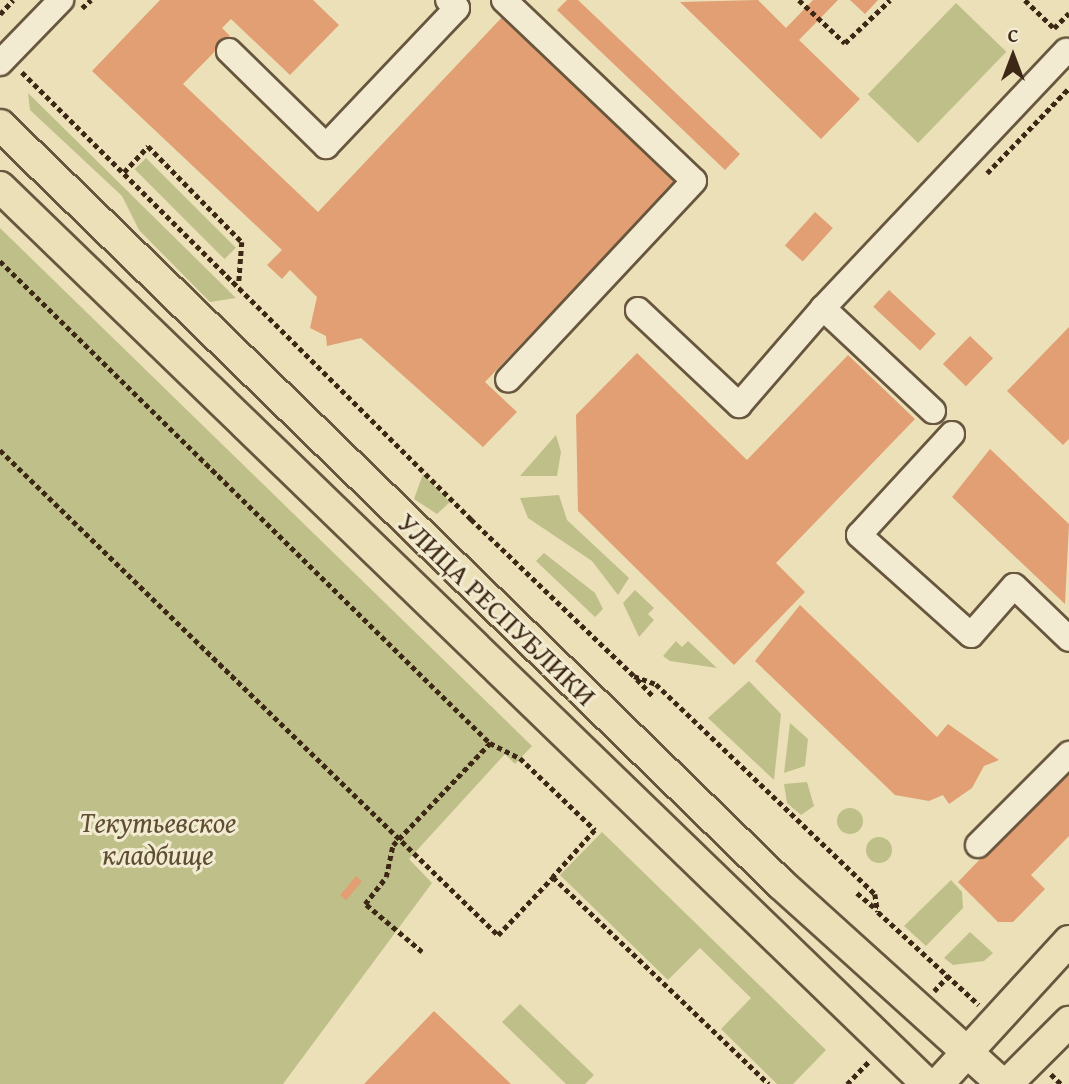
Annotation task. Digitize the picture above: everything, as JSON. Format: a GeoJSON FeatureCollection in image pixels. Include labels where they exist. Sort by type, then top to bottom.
{"type":"FeatureCollection","features":[{"type":"Feature","properties":{"kind":"main road","name":"УЛИЦА РЕСПУБЛИКИ"},"geometry":{"type":"LineString","coordinates":[[0,125],[772,876],[964,1052],[1004,1084]]}},
{"type":"Feature","properties":{"kind":"main road","name":"УЛИЦА РЕСПУБЛИКИ"},"geometry":{"type":"LineString","coordinates":[[0,187],[928,1084]]}},
{"type":"Feature","properties":{"kind":"main road"},"geometry":{"type":"LineString","coordinates":[[938,1084],[964,1052],[1069,940]]}},
{"type":"Feature","properties":{"kind":"main road"},"geometry":{"type":"LineString","coordinates":[[1004,1084],[1069,1022]]}},
{"type":"Feature","properties":{"kind":"street"},"geometry":{"type":"LineString","coordinates":[[6,57],[61,0]]}},
{"type":"Feature","properties":{"kind":"street"},"geometry":{"type":"LineString","coordinates":[[504,0],[694,181],[508,380]]}},
{"type":"Feature","properties":{"kind":"street"},"geometry":{"type":"LineString","coordinates":[[229,51],[326,146],[457,3]]}},
{"type":"Feature","properties":{"kind":"street"},"geometry":{"type":"LineString","coordinates":[[638,310],[739,405],[823,308],[1068,51]]}},
{"type":"Feature","properties":{"kind":"street"},"geometry":{"type":"LineString","coordinates":[[823,308],[933,411]]}},
{"type":"Feature","properties":{"kind":"street"},"geometry":{"type":"LineString","coordinates":[[952,434],[859,535],[971,635],[1014,586],[1069,639]]}},
{"type":"Feature","properties":{"kind":"street"},"geometry":{"type":"LineString","coordinates":[[978,845],[1069,754]]}},
{"type":"Feature","properties":{"kind":"path"},"geometry":{"type":"LineString","coordinates":[[0,14],[13,0]]}},
{"type":"Feature","properties":{"kind":"path"},"geometry":{"type":"LineString","coordinates":[[799,0],[845,43],[890,0]]}},
{"type":"Feature","properties":{"kind":"path"},"geometry":{"type":"LineString","coordinates":[[1026,0],[1054,29],[1069,13]]}},
{"type":"Feature","properties":{"kind":"path"},"geometry":{"type":"LineString","coordinates":[[6,57],[239,283],[653,696]]}},
{"type":"Feature","properties":{"kind":"path"},"geometry":{"type":"LineString","coordinates":[[124,172],[148,146],[242,242],[239,283]]}},
{"type":"Feature","properties":{"kind":"path"},"geometry":{"type":"LineString","coordinates":[[0,261],[491,743],[520,758],[595,830],[498,936],[0,450]]}},
{"type":"Feature","properties":{"kind":"path"},"geometry":{"type":"LineString","coordinates":[[634,676],[656,684],[865,885],[878,912]]}},
{"type":"Feature","properties":{"kind":"path"},"geometry":{"type":"LineString","coordinates":[[422,952],[365,904],[386,877],[400,839],[491,743]]}},
{"type":"Feature","properties":{"kind":"path"},"geometry":{"type":"LineString","coordinates":[[553,877],[769,1084]]}},
{"type":"Feature","properties":{"kind":"path"},"geometry":{"type":"LineString","coordinates":[[857,893],[948,976]]}},
{"type":"Feature","properties":{"kind":"green space"},"geometry":{"type":"Polygon","coordinates":[[[956,3],[1006,52],[918,143],[868,94],[956,3]]]}},
{"type":"Feature","properties":{"kind":"green space"},"geometry":{"type":"Polygon","coordinates":[[[28,93],[236,298],[210,302],[139,230],[122,196],[30,110],[28,93]]]}},
{"type":"Feature","properties":{"kind":"green space"},"geometry":{"type":"Polygon","coordinates":[[[146,158],[236,248],[224,259],[135,169],[146,158]]]}},
{"type":"Feature","properties":{"kind":"green space","name":"Текутьевское кладбище"},"geometry":{"type":"Polygon","coordinates":[[[0,228],[532,746],[515,764],[505,754],[409,859],[432,883],[283,1084],[0,1084],[0,228]]]}},
{"type":"Feature","properties":{"kind":"green space"},"geometry":{"type":"Polygon","coordinates":[[[556,435],[561,452],[557,476],[520,476],[556,435]]]}},
{"type":"Feature","properties":{"kind":"green space"},"geometry":{"type":"Polygon","coordinates":[[[423,474],[450,502],[437,514],[414,499],[423,474]]]}},
{"type":"Feature","properties":{"kind":"green space"},"geometry":{"type":"Polygon","coordinates":[[[559,495],[567,520],[629,578],[618,595],[592,561],[528,518],[520,498],[559,495]]]}},
{"type":"Feature","properties":{"kind":"green space"},"geometry":{"type":"Polygon","coordinates":[[[544,553],[595,593],[603,609],[595,617],[536,561],[544,553]]]}},
{"type":"Feature","properties":{"kind":"green space"},"geometry":{"type":"Polygon","coordinates":[[[635,590],[654,608],[648,614],[654,620],[639,637],[623,603],[635,590]]]}},
{"type":"Feature","properties":{"kind":"green space"},"geometry":{"type":"Polygon","coordinates":[[[676,641],[682,647],[688,641],[717,668],[670,661],[663,656],[676,641]]]}},
{"type":"Feature","properties":{"kind":"green space"},"geometry":{"type":"Polygon","coordinates":[[[749,681],[781,714],[774,780],[708,718],[749,681]]]}},
{"type":"Feature","properties":{"kind":"green space"},"geometry":{"type":"Polygon","coordinates":[[[790,723],[808,739],[805,766],[784,773],[790,723]]]}},
{"type":"Feature","properties":{"kind":"green space"},"geometry":{"type":"Polygon","coordinates":[[[807,782],[814,806],[801,815],[787,803],[784,784],[807,782]]]}},
{"type":"Feature","properties":{"kind":"green space"},"geometry":{"type":"Polygon","coordinates":[[[850,808],[859,812],[863,821],[859,830],[850,834],[841,830],[837,821],[841,812],[850,808]]]}},
{"type":"Feature","properties":{"kind":"green space"},"geometry":{"type":"Polygon","coordinates":[[[602,832],[826,1050],[793,1084],[777,1084],[721,1029],[751,998],[700,948],[668,980],[560,875],[602,832]]]}},
{"type":"Feature","properties":{"kind":"green space"},"geometry":{"type":"Polygon","coordinates":[[[879,837],[888,841],[892,850],[888,859],[879,863],[870,859],[866,850],[870,841],[879,837]]]}},
{"type":"Feature","properties":{"kind":"green space"},"geometry":{"type":"Polygon","coordinates":[[[951,880],[962,892],[963,908],[926,946],[904,926],[951,880]]]}},
{"type":"Feature","properties":{"kind":"green space"},"geometry":{"type":"Polygon","coordinates":[[[970,932],[993,953],[984,961],[953,965],[944,958],[970,932]]]}},
{"type":"Feature","properties":{"kind":"green space"},"geometry":{"type":"Polygon","coordinates":[[[520,1004],[594,1075],[585,1084],[566,1084],[502,1022],[520,1004]]]}},
{"type":"Feature","properties":{"kind":"building"},"geometry":{"type":"Polygon","coordinates":[[[160,0],[313,0],[339,25],[290,75],[231,19],[222,28],[230,36],[183,84],[318,212],[506,13],[680,177],[485,382],[517,412],[483,447],[361,338],[327,346],[326,336],[310,328],[317,297],[290,270],[282,279],[267,265],[282,250],[92,71],[160,0]]]}},
{"type":"Feature","properties":{"kind":"building"},"geometry":{"type":"Polygon","coordinates":[[[567,0],[578,0],[740,154],[725,170],[557,10],[567,0]]]}},
{"type":"Feature","properties":{"kind":"building"},"geometry":{"type":"Polygon","coordinates":[[[758,0],[786,28],[813,0],[838,0],[799,40],[860,99],[821,139],[680,2],[758,0]]]}},
{"type":"Feature","properties":{"kind":"building"},"geometry":{"type":"Polygon","coordinates":[[[850,0],[878,0],[865,14],[850,0]]]}},
{"type":"Feature","properties":{"kind":"building"},"geometry":{"type":"Polygon","coordinates":[[[815,212],[833,228],[803,262],[785,245],[815,212]]]}},
{"type":"Feature","properties":{"kind":"building"},"geometry":{"type":"Polygon","coordinates":[[[889,290],[936,334],[920,350],[873,307],[889,290]]]}},
{"type":"Feature","properties":{"kind":"building"},"geometry":{"type":"Polygon","coordinates":[[[1069,327],[1069,439],[1063,445],[1007,391],[1069,327]]]}},
{"type":"Feature","properties":{"kind":"building"},"geometry":{"type":"Polygon","coordinates":[[[970,336],[993,358],[966,386],[943,364],[970,336]]]}},
{"type":"Feature","properties":{"kind":"building"},"geometry":{"type":"Polygon","coordinates":[[[637,353],[747,460],[848,355],[915,419],[776,563],[805,592],[734,665],[578,511],[576,415],[637,353]]]}},
{"type":"Feature","properties":{"kind":"building"},"geometry":{"type":"Polygon","coordinates":[[[990,449],[1069,524],[1065,604],[952,497],[990,449]]]}},
{"type":"Feature","properties":{"kind":"building"},"geometry":{"type":"Polygon","coordinates":[[[800,605],[937,737],[948,724],[999,760],[984,766],[972,788],[949,804],[943,795],[929,801],[895,795],[755,661],[800,605]]]}},
{"type":"Feature","properties":{"kind":"building"},"geometry":{"type":"Polygon","coordinates":[[[1069,767],[1069,836],[1031,875],[1045,889],[1013,922],[998,922],[958,882],[1069,767]]]}},
{"type":"Feature","properties":{"kind":"building"},"geometry":{"type":"Polygon","coordinates":[[[356,876],[362,881],[346,900],[340,895],[356,876]]]}},
{"type":"Feature","properties":{"kind":"building"},"geometry":{"type":"Polygon","coordinates":[[[434,1011],[511,1084],[364,1084],[434,1011]]]}}]}
